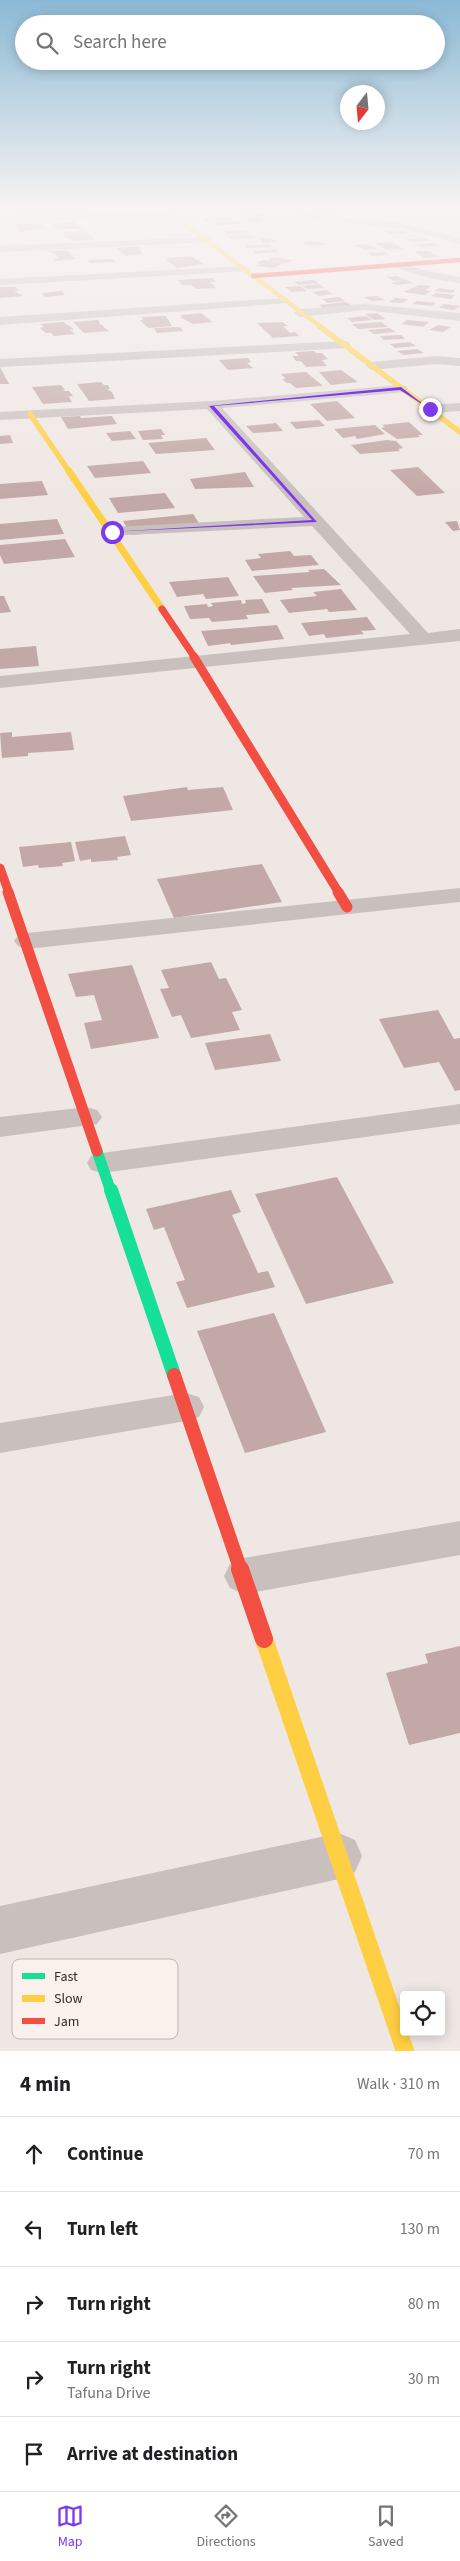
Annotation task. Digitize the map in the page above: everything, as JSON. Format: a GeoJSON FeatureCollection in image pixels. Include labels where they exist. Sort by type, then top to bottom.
{"type":"FeatureCollection","features":[{"type":"Feature","properties":{"kind":"street"},"geometry":{"type":"LineString","coordinates":[[0,321],[203,307]]}},
{"type":"Feature","properties":{"kind":"street"},"geometry":{"type":"LineString","coordinates":[[292,307],[460,432]]}},
{"type":"Feature","properties":{"kind":"street"},"geometry":{"type":"LineString","coordinates":[[300,312],[382,307],[460,317]]}},
{"type":"Feature","properties":{"kind":"street"},"geometry":{"type":"LineString","coordinates":[[0,364],[344,345]]}},
{"type":"Feature","properties":{"kind":"street"},"geometry":{"type":"LineString","coordinates":[[372,366],[436,360],[460,362]]}},
{"type":"Feature","properties":{"kind":"street"},"geometry":{"type":"LineString","coordinates":[[0,416],[211,406],[401,389]]}},
{"type":"Feature","properties":{"kind":"street"},"geometry":{"type":"LineString","coordinates":[[211,406],[424,638]]}},
{"type":"Feature","properties":{"kind":"street"},"geometry":{"type":"LineString","coordinates":[[430,409],[460,407]]}},
{"type":"Feature","properties":{"kind":"street"},"geometry":{"type":"LineString","coordinates":[[30,414],[112,532],[198,662],[347,907]]}},
{"type":"Feature","properties":{"kind":"street"},"geometry":{"type":"LineString","coordinates":[[112,532],[316,521]]}},
{"type":"Feature","properties":{"kind":"street"},"geometry":{"type":"LineString","coordinates":[[0,682],[460,635]]}},
{"type":"Feature","properties":{"kind":"street"},"geometry":{"type":"LineString","coordinates":[[0,868],[7,910],[27,942],[405,2051]]}},
{"type":"Feature","properties":{"kind":"street"},"geometry":{"type":"LineString","coordinates":[[27,942],[460,895]]}},
{"type":"Feature","properties":{"kind":"street"},"geometry":{"type":"LineString","coordinates":[[102,1163],[460,1114]]}},
{"type":"Feature","properties":{"kind":"street"},"geometry":{"type":"LineString","coordinates":[[0,1127],[86,1116]]}},
{"type":"Feature","properties":{"kind":"street"},"geometry":{"type":"LineString","coordinates":[[0,1438],[186,1407]]}},
{"type":"Feature","properties":{"kind":"street"},"geometry":{"type":"LineString","coordinates":[[244,1576],[460,1538]]}},
{"type":"Feature","properties":{"kind":"street"},"geometry":{"type":"LineString","coordinates":[[0,1930],[339,1856]]}},
{"type":"Feature","properties":{"kind":"building"},"geometry":{"type":"Polygon","coordinates":[[[322,307],[346,307],[325,309],[322,307]]]}},
{"type":"Feature","properties":{"kind":"building"},"geometry":{"type":"Polygon","coordinates":[[[441,307],[459,307],[454,310],[439,308],[441,307]]]}},
{"type":"Feature","properties":{"kind":"building"},"geometry":{"type":"Polygon","coordinates":[[[201,313],[212,322],[193,324],[180,317],[183,317],[180,315],[201,313]]]}},
{"type":"Feature","properties":{"kind":"building"},"geometry":{"type":"Polygon","coordinates":[[[377,313],[386,319],[374,320],[365,314],[377,313]]]}},
{"type":"Feature","properties":{"kind":"building"},"geometry":{"type":"Polygon","coordinates":[[[166,316],[172,326],[148,328],[140,320],[143,320],[142,317],[166,316]]]}},
{"type":"Feature","properties":{"kind":"building"},"geometry":{"type":"Polygon","coordinates":[[[366,316],[372,320],[352,322],[347,318],[366,316]]]}},
{"type":"Feature","properties":{"kind":"building"},"geometry":{"type":"Polygon","coordinates":[[[98,320],[109,331],[84,333],[73,322],[98,320]]]}},
{"type":"Feature","properties":{"kind":"building"},"geometry":{"type":"Polygon","coordinates":[[[407,320],[429,322],[423,327],[401,324],[407,320]]]}},
{"type":"Feature","properties":{"kind":"building"},"geometry":{"type":"Polygon","coordinates":[[[63,322],[74,329],[70,330],[75,334],[54,336],[40,328],[44,327],[40,324],[63,322]]]}},
{"type":"Feature","properties":{"kind":"building"},"geometry":{"type":"Polygon","coordinates":[[[282,322],[288,326],[283,326],[290,333],[295,332],[299,336],[273,338],[257,323],[282,322]]]}},
{"type":"Feature","properties":{"kind":"building"},"geometry":{"type":"Polygon","coordinates":[[[381,322],[388,327],[358,329],[352,324],[381,322]]]}},
{"type":"Feature","properties":{"kind":"building"},"geometry":{"type":"Polygon","coordinates":[[[438,325],[451,327],[443,332],[429,330],[438,325]]]}},
{"type":"Feature","properties":{"kind":"building"},"geometry":{"type":"Polygon","coordinates":[[[180,327],[183,331],[157,333],[154,328],[180,327]]]}},
{"type":"Feature","properties":{"kind":"building"},"geometry":{"type":"Polygon","coordinates":[[[389,328],[396,332],[374,334],[368,330],[389,328]]]}},
{"type":"Feature","properties":{"kind":"building"},"geometry":{"type":"Polygon","coordinates":[[[401,335],[405,339],[384,340],[380,336],[401,335]]]}},
{"type":"Feature","properties":{"kind":"building"},"geometry":{"type":"Polygon","coordinates":[[[410,342],[416,346],[395,348],[390,344],[410,342]]]}},
{"type":"Feature","properties":{"kind":"building"},"geometry":{"type":"Polygon","coordinates":[[[417,349],[424,353],[404,355],[397,351],[417,349]]]}},
{"type":"Feature","properties":{"kind":"building"},"geometry":{"type":"Polygon","coordinates":[[[314,351],[322,353],[328,359],[322,360],[327,366],[306,367],[301,361],[296,361],[292,356],[299,356],[295,352],[314,351]]]}},
{"type":"Feature","properties":{"kind":"building"},"geometry":{"type":"Polygon","coordinates":[[[248,358],[251,362],[247,363],[253,368],[228,370],[219,360],[248,358]]]}},
{"type":"Feature","properties":{"kind":"building"},"geometry":{"type":"Polygon","coordinates":[[[0,367],[9,384],[0,384],[0,367]]]}},
{"type":"Feature","properties":{"kind":"building"},"geometry":{"type":"Polygon","coordinates":[[[341,370],[358,382],[331,385],[319,372],[341,370]]]}},
{"type":"Feature","properties":{"kind":"building"},"geometry":{"type":"Polygon","coordinates":[[[306,372],[323,386],[296,388],[282,379],[286,379],[281,374],[306,372]]]}},
{"type":"Feature","properties":{"kind":"building"},"geometry":{"type":"Polygon","coordinates":[[[101,382],[104,385],[108,385],[110,389],[107,389],[112,392],[115,399],[89,401],[77,384],[101,382]]]}},
{"type":"Feature","properties":{"kind":"building"},"geometry":{"type":"Polygon","coordinates":[[[61,385],[65,390],[62,391],[69,391],[73,396],[65,397],[69,397],[72,402],[43,404],[32,387],[61,385]]]}},
{"type":"Feature","properties":{"kind":"building"},"geometry":{"type":"Polygon","coordinates":[[[337,401],[355,418],[327,421],[310,404],[337,401]]]}},
{"type":"Feature","properties":{"kind":"building"},"geometry":{"type":"Polygon","coordinates":[[[80,416],[81,418],[112,416],[117,424],[68,429],[61,417],[80,416]]]}},
{"type":"Feature","properties":{"kind":"building"},"geometry":{"type":"Polygon","coordinates":[[[319,420],[325,426],[296,429],[290,422],[319,420]]]}},
{"type":"Feature","properties":{"kind":"building"},"geometry":{"type":"Polygon","coordinates":[[[409,422],[423,435],[418,435],[420,437],[397,439],[381,428],[385,427],[382,425],[409,422]]]}},
{"type":"Feature","properties":{"kind":"building"},"geometry":{"type":"Polygon","coordinates":[[[276,423],[283,431],[253,433],[246,426],[276,423]]]}},
{"type":"Feature","properties":{"kind":"building"},"geometry":{"type":"Polygon","coordinates":[[[375,425],[385,434],[357,439],[355,436],[343,438],[334,429],[375,425]]]}},
{"type":"Feature","properties":{"kind":"building"},"geometry":{"type":"Polygon","coordinates":[[[161,429],[165,435],[161,435],[163,439],[143,440],[138,431],[161,429]]]}},
{"type":"Feature","properties":{"kind":"building"},"geometry":{"type":"Polygon","coordinates":[[[130,431],[136,439],[112,441],[106,433],[130,431]]]}},
{"type":"Feature","properties":{"kind":"building"},"geometry":{"type":"Polygon","coordinates":[[[10,435],[13,443],[0,444],[0,436],[10,435]]]}},
{"type":"Feature","properties":{"kind":"building"},"geometry":{"type":"Polygon","coordinates":[[[206,438],[215,450],[156,454],[148,443],[206,438]]]}},
{"type":"Feature","properties":{"kind":"building"},"geometry":{"type":"Polygon","coordinates":[[[387,440],[396,441],[403,448],[398,449],[400,451],[360,454],[351,445],[387,440]]]}},
{"type":"Feature","properties":{"kind":"building"},"geometry":{"type":"Polygon","coordinates":[[[143,461],[151,473],[95,478],[87,466],[143,461]]]}},
{"type":"Feature","properties":{"kind":"building"},"geometry":{"type":"Polygon","coordinates":[[[418,467],[445,493],[417,496],[390,470],[418,467]]]}},
{"type":"Feature","properties":{"kind":"building"},"geometry":{"type":"Polygon","coordinates":[[[245,472],[254,487],[195,489],[190,479],[245,472]]]}},
{"type":"Feature","properties":{"kind":"building"},"geometry":{"type":"Polygon","coordinates":[[[42,481],[48,495],[0,499],[0,484],[42,481]]]}},
{"type":"Feature","properties":{"kind":"building"},"geometry":{"type":"Polygon","coordinates":[[[165,493],[175,508],[118,513],[109,498],[165,493]]]}},
{"type":"Feature","properties":{"kind":"building"},"geometry":{"type":"Polygon","coordinates":[[[193,514],[202,528],[131,535],[123,521],[193,514]]]}},
{"type":"Feature","properties":{"kind":"building"},"geometry":{"type":"Polygon","coordinates":[[[57,519],[64,534],[0,540],[0,524],[57,519]]]}},
{"type":"Feature","properties":{"kind":"building"},"geometry":{"type":"Polygon","coordinates":[[[457,521],[460,530],[453,531],[445,522],[457,521]]]}},
{"type":"Feature","properties":{"kind":"building"},"geometry":{"type":"Polygon","coordinates":[[[65,539],[75,557],[4,564],[0,555],[0,545],[65,539]]]}},
{"type":"Feature","properties":{"kind":"building"},"geometry":{"type":"Polygon","coordinates":[[[290,551],[294,556],[311,555],[319,565],[252,571],[245,560],[261,558],[258,554],[290,551]]]}},
{"type":"Feature","properties":{"kind":"building"},"geometry":{"type":"Polygon","coordinates":[[[324,569],[341,585],[291,588],[293,590],[265,593],[253,576],[310,572],[308,570],[324,569]]]}},
{"type":"Feature","properties":{"kind":"building"},"geometry":{"type":"Polygon","coordinates":[[[228,577],[239,596],[206,599],[203,594],[177,597],[169,582],[228,577]]]}},
{"type":"Feature","properties":{"kind":"building"},"geometry":{"type":"Polygon","coordinates":[[[341,589],[357,610],[329,612],[327,609],[289,613],[280,600],[317,596],[313,592],[341,589]]]}},
{"type":"Feature","properties":{"kind":"building"},"geometry":{"type":"Polygon","coordinates":[[[0,596],[4,596],[11,612],[0,613],[0,596]]]}},
{"type":"Feature","properties":{"kind":"building"},"geometry":{"type":"Polygon","coordinates":[[[262,599],[270,613],[246,615],[248,619],[212,622],[209,618],[190,619],[184,606],[207,604],[208,607],[213,606],[211,603],[241,600],[242,604],[246,603],[245,600],[262,599]]]}},
{"type":"Feature","properties":{"kind":"building"},"geometry":{"type":"Polygon","coordinates":[[[367,617],[376,630],[361,631],[364,634],[326,638],[324,634],[309,636],[301,623],[367,617]]]}},
{"type":"Feature","properties":{"kind":"building"},"geometry":{"type":"Polygon","coordinates":[[[277,625],[284,639],[231,645],[230,643],[208,646],[201,631],[277,625]]]}},
{"type":"Feature","properties":{"kind":"building"},"geometry":{"type":"Polygon","coordinates":[[[36,646],[39,666],[0,669],[0,649],[36,646]]]}},
{"type":"Feature","properties":{"kind":"building"},"geometry":{"type":"Polygon","coordinates":[[[12,732],[12,737],[71,732],[74,750],[28,753],[28,756],[2,758],[0,733],[12,732]]]}},
{"type":"Feature","properties":{"kind":"building"},"geometry":{"type":"Polygon","coordinates":[[[187,787],[188,790],[223,787],[233,810],[131,821],[123,796],[187,787]]]}},
{"type":"Feature","properties":{"kind":"building"},"geometry":{"type":"Polygon","coordinates":[[[125,836],[131,855],[117,857],[118,860],[91,862],[91,859],[80,861],[75,842],[125,836]]]}},
{"type":"Feature","properties":{"kind":"building"},"geometry":{"type":"Polygon","coordinates":[[[71,842],[75,861],[62,863],[63,866],[39,868],[38,865],[23,867],[19,847],[71,842]]]}},
{"type":"Feature","properties":{"kind":"building"},"geometry":{"type":"Polygon","coordinates":[[[262,864],[282,902],[174,918],[157,879],[262,864]]]}},
{"type":"Feature","properties":{"kind":"building"},"geometry":{"type":"Polygon","coordinates":[[[211,962],[219,979],[226,978],[242,1010],[232,1012],[240,1030],[191,1038],[181,1015],[172,1017],[160,989],[169,988],[161,970],[211,962]]]}},
{"type":"Feature","properties":{"kind":"building"},"geometry":{"type":"Polygon","coordinates":[[[132,965],[159,1038],[91,1049],[84,1023],[102,1020],[94,995],[76,997],[68,974],[132,965]]]}},
{"type":"Feature","properties":{"kind":"building"},"geometry":{"type":"Polygon","coordinates":[[[438,1010],[454,1039],[460,1038],[460,1090],[455,1091],[439,1062],[404,1068],[379,1019],[438,1010]]]}},
{"type":"Feature","properties":{"kind":"building"},"geometry":{"type":"Polygon","coordinates":[[[270,1034],[281,1061],[215,1070],[205,1043],[270,1034]]]}},
{"type":"Feature","properties":{"kind":"building"},"geometry":{"type":"Polygon","coordinates":[[[337,1177],[394,1283],[306,1304],[255,1194],[337,1177]]]}},
{"type":"Feature","properties":{"kind":"building"},"geometry":{"type":"Polygon","coordinates":[[[231,1190],[241,1212],[232,1215],[258,1273],[268,1271],[275,1287],[187,1308],[176,1282],[185,1280],[164,1227],[154,1230],[146,1209],[231,1190]]]}},
{"type":"Feature","properties":{"kind":"building"},"geometry":{"type":"Polygon","coordinates":[[[274,1313],[326,1432],[245,1453],[197,1331],[274,1313]]]}},
{"type":"Feature","properties":{"kind":"building"},"geometry":{"type":"Polygon","coordinates":[[[460,1646],[460,1733],[409,1745],[386,1673],[428,1663],[425,1654],[460,1646]]]}},
{"type":"Feature","properties":{"kind":"traffic: fast"},"geometry":{"type":"LineString","coordinates":[[97,1151],[174,1375]]}},
{"type":"Feature","properties":{"kind":"traffic: slow"},"geometry":{"type":"LineString","coordinates":[[294,307],[460,432]]}},
{"type":"Feature","properties":{"kind":"traffic: slow"},"geometry":{"type":"LineString","coordinates":[[30,414],[162,609]]}},
{"type":"Feature","properties":{"kind":"traffic: slow"},"geometry":{"type":"LineString","coordinates":[[264,1639],[405,2051]]}},
{"type":"Feature","properties":{"kind":"traffic: jam"},"geometry":{"type":"LineString","coordinates":[[162,609],[198,662],[347,907]]}},
{"type":"Feature","properties":{"kind":"traffic: jam"},"geometry":{"type":"LineString","coordinates":[[0,868],[97,1151]]}},
{"type":"Feature","properties":{"kind":"traffic: jam"},"geometry":{"type":"LineString","coordinates":[[174,1375],[264,1639]]}},
{"type":"Feature","properties":{"kind":"route"},"geometry":{"type":"LineString","coordinates":[[112,532],[316,521],[211,406],[401,389],[430,409]]}}]}
